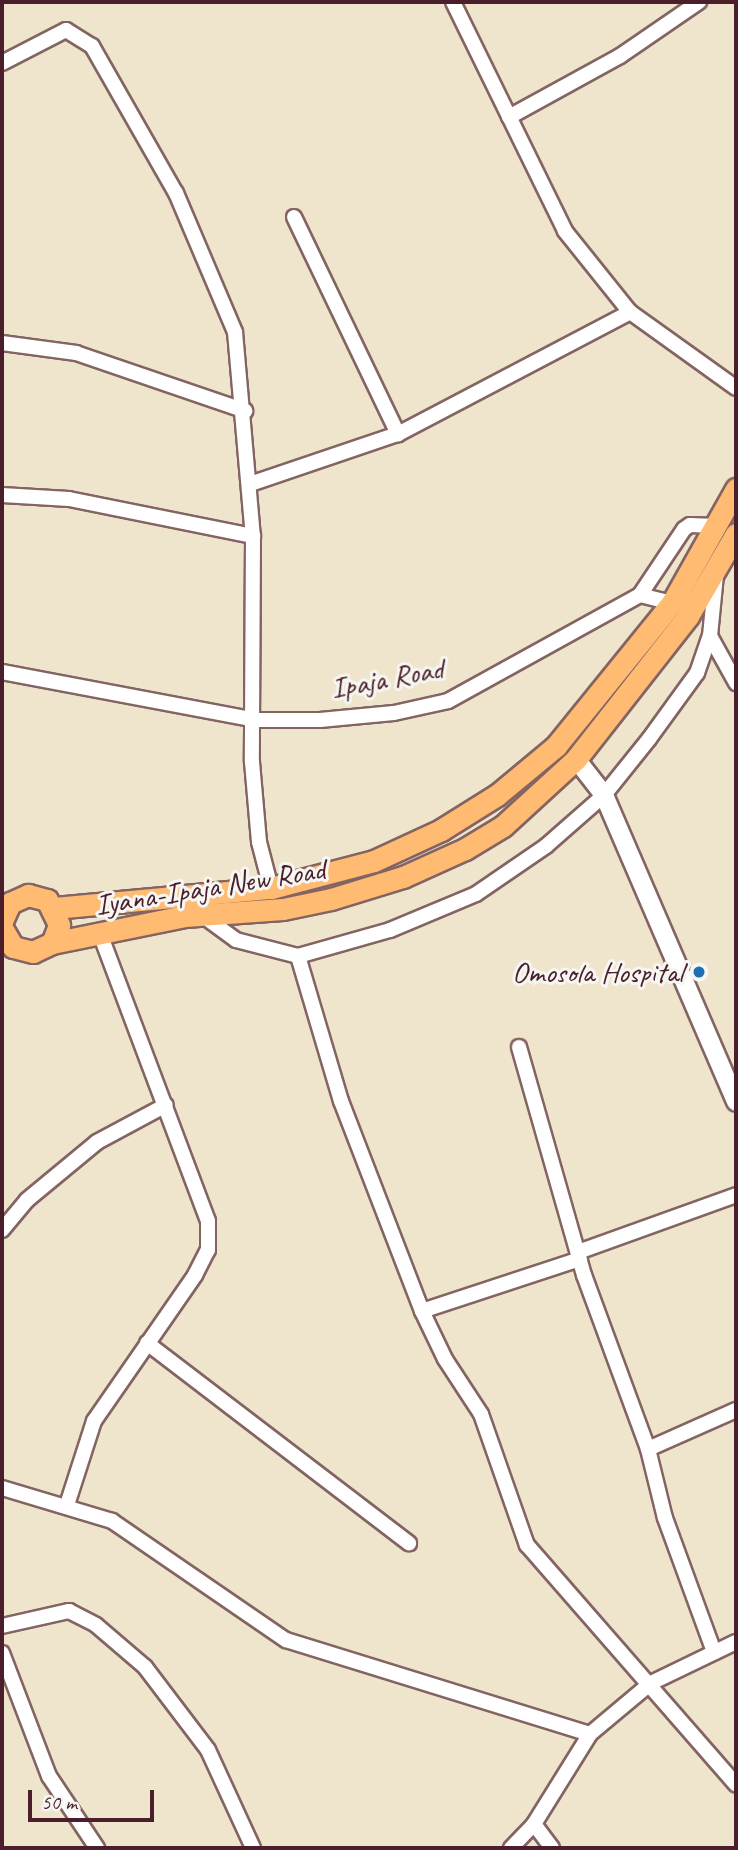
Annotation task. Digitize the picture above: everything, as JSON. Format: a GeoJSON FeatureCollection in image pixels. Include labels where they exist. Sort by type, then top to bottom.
{"type":"FeatureCollection","features":[{"type":"Feature","properties":{"kind":"main road"},"geometry":{"type":"LineString","coordinates":[[680,610],[716,526],[736,489]]}},
{"type":"Feature","properties":{"kind":"main road"},"geometry":{"type":"LineString","coordinates":[[680,610],[716,567],[736,534]]}},
{"type":"Feature","properties":{"kind":"main road","name":"Iyana-Ipaja New Road"},"geometry":{"type":"LineString","coordinates":[[52,943],[202,915],[283,909],[403,877],[503,826],[576,759],[680,610]]}},
{"type":"Feature","properties":{"kind":"main road","name":"Iyana-Ipaja New Road"},"geometry":{"type":"LineString","coordinates":[[54,908],[271,888],[374,861],[441,830],[498,795],[556,746],[680,610]]}},
{"type":"Feature","properties":{"kind":"main road"},"geometry":{"type":"LineString","coordinates":[[28,895],[54,908],[59,926],[52,943],[33,952],[13,947],[4,922],[28,895]]}},
{"type":"Feature","properties":{"kind":"street"},"geometry":{"type":"LineString","coordinates":[[453,2],[565,231],[630,312],[736,388]]}},
{"type":"Feature","properties":{"kind":"street"},"geometry":{"type":"LineString","coordinates":[[509,117],[620,56],[699,2]]}},
{"type":"Feature","properties":{"kind":"street"},"geometry":{"type":"LineString","coordinates":[[2,63],[66,30],[92,46],[176,193],[235,332],[253,536],[253,762],[260,842],[271,888]]}},
{"type":"Feature","properties":{"kind":"street"},"geometry":{"type":"LineString","coordinates":[[294,217],[398,433]]}},
{"type":"Feature","properties":{"kind":"street"},"geometry":{"type":"LineString","coordinates":[[250,484],[398,433],[630,312]]}},
{"type":"Feature","properties":{"kind":"street"},"geometry":{"type":"LineString","coordinates":[[2,343],[76,353],[244,411]]}},
{"type":"Feature","properties":{"kind":"street"},"geometry":{"type":"LineString","coordinates":[[2,495],[69,499],[253,536]]}},
{"type":"Feature","properties":{"kind":"street"},"geometry":{"type":"LineString","coordinates":[[680,610],[640,595],[684,529],[690,525],[716,526]]}},
{"type":"Feature","properties":{"kind":"street"},"geometry":{"type":"LineString","coordinates":[[202,915],[236,940],[298,956],[390,930],[477,894],[546,846],[604,795],[697,673],[710,636],[716,567]]}},
{"type":"Feature","properties":{"kind":"street","name":"Ipaja Road"},"geometry":{"type":"LineString","coordinates":[[2,673],[255,720],[320,720],[448,701],[640,595]]}},
{"type":"Feature","properties":{"kind":"street"},"geometry":{"type":"LineString","coordinates":[[710,636],[736,683]]}},
{"type":"Feature","properties":{"kind":"street"},"geometry":{"type":"LineString","coordinates":[[576,759],[604,795],[736,1102]]}},
{"type":"Feature","properties":{"kind":"street"},"geometry":{"type":"LineString","coordinates":[[67,1505],[94,1421],[195,1275],[208,1250],[208,1221],[100,933]]}},
{"type":"Feature","properties":{"kind":"street"},"geometry":{"type":"LineString","coordinates":[[298,956],[341,1101],[422,1311],[445,1359],[481,1414],[527,1545],[651,1684],[736,1785]]}},
{"type":"Feature","properties":{"kind":"street"},"geometry":{"type":"LineString","coordinates":[[519,1047],[579,1255],[648,1449],[665,1518],[714,1652]]}},
{"type":"Feature","properties":{"kind":"street"},"geometry":{"type":"LineString","coordinates":[[2,1230],[27,1200],[97,1142],[166,1105]]}},
{"type":"Feature","properties":{"kind":"street"},"geometry":{"type":"LineString","coordinates":[[422,1311],[736,1195]]}},
{"type":"Feature","properties":{"kind":"street"},"geometry":{"type":"LineString","coordinates":[[147,1343],[409,1543]]}},
{"type":"Feature","properties":{"kind":"street"},"geometry":{"type":"LineString","coordinates":[[648,1449],[736,1410]]}},
{"type":"Feature","properties":{"kind":"street"},"geometry":{"type":"LineString","coordinates":[[2,1488],[67,1505],[112,1521],[286,1640],[590,1734]]}},
{"type":"Feature","properties":{"kind":"street"},"geometry":{"type":"LineString","coordinates":[[2,1626],[69,1611],[96,1625],[145,1667],[208,1750],[253,1848]]}},
{"type":"Feature","properties":{"kind":"street"},"geometry":{"type":"LineString","coordinates":[[511,1848],[534,1824],[590,1734],[651,1684],[736,1642]]}},
{"type":"Feature","properties":{"kind":"street"},"geometry":{"type":"LineString","coordinates":[[2,1653],[49,1776],[97,1848]]}},
{"type":"Feature","properties":{"kind":"street"},"geometry":{"type":"LineString","coordinates":[[534,1824],[552,1848]]}},
{"type":"Feature","properties":{"kind":"place","name":"Omosola Hospital"},"geometry":{"type":"Point","coordinates":[699,972]}}]}
